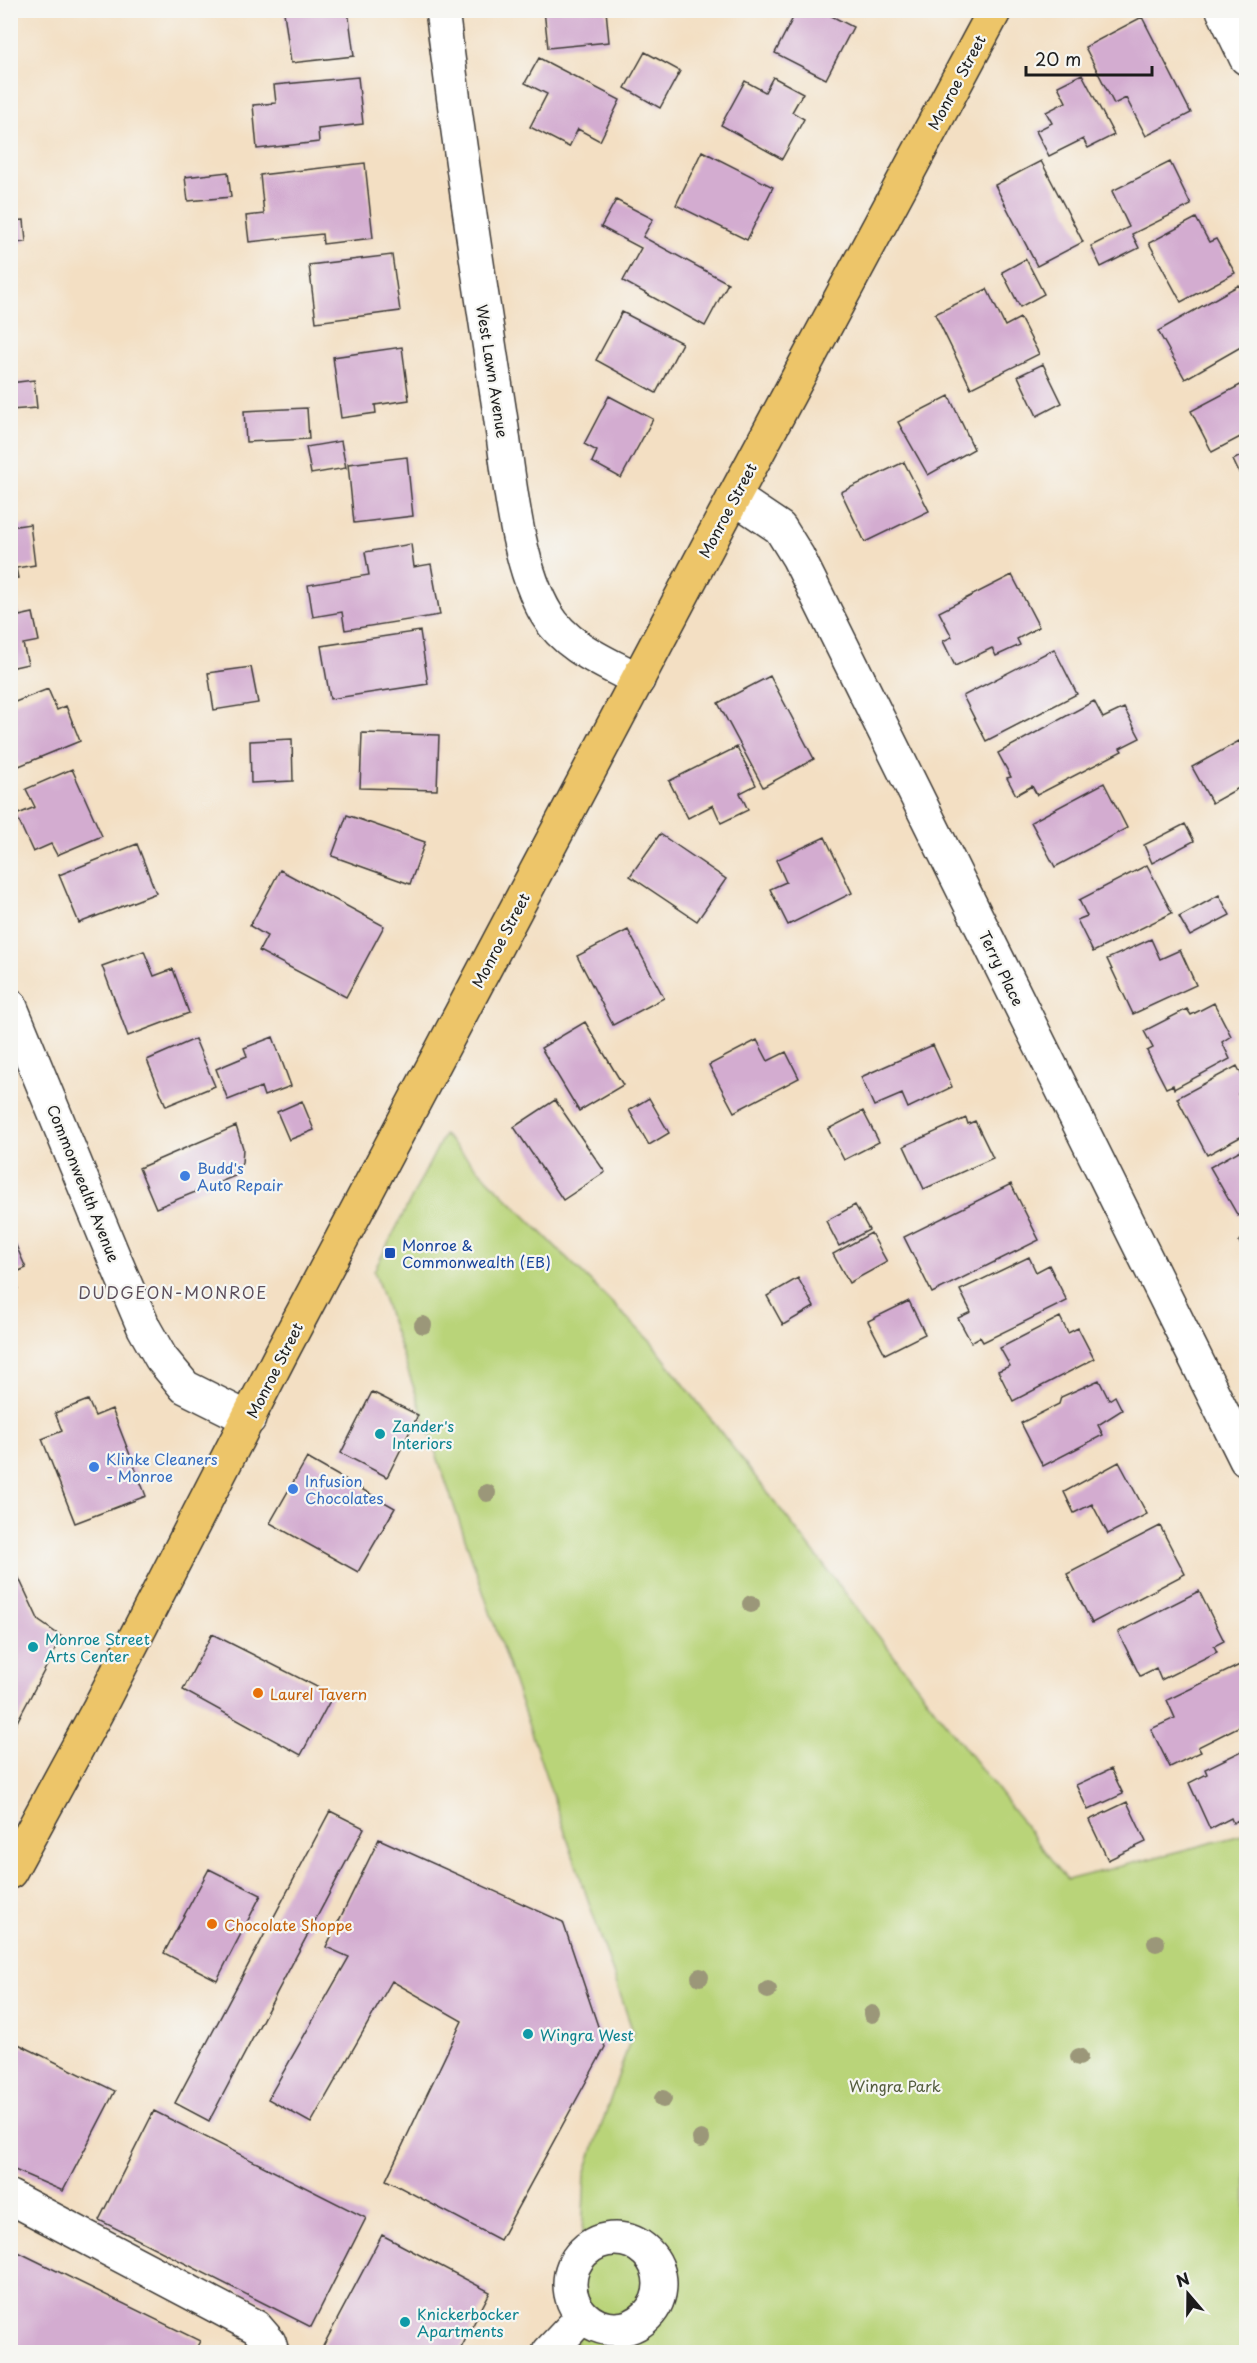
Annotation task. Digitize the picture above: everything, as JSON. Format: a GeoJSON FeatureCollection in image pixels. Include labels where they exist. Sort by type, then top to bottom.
{"type":"FeatureCollection","features":[{"type":"Feature","properties":{"kind":"main road","name":"Monroe Street"},"geometry":{"type":"LineString","coordinates":[[10,1872],[99,1708],[136,1633],[734,497],[995,10]]}},
{"type":"Feature","properties":{"kind":"street","name":"West Lawn Avenue"},"geometry":{"type":"LineString","coordinates":[[442,10],[467,204],[516,521],[532,585],[548,616],[566,639],[638,680]]}},
{"type":"Feature","properties":{"kind":"street"},"geometry":{"type":"LineString","coordinates":[[1223,10],[1246,58]]}},
{"type":"Feature","properties":{"kind":"street","name":"Terry Place"},"geometry":{"type":"LineString","coordinates":[[734,497],[780,528],[798,556],[1246,1460]]}},
{"type":"Feature","properties":{"kind":"street","name":"Commonwealth Avenue"},"geometry":{"type":"LineString","coordinates":[[10,1005],[119,1270],[144,1328],[161,1358],[185,1387],[249,1419]]}},
{"type":"Feature","properties":{"kind":"street"},"geometry":{"type":"LineString","coordinates":[[10,2197],[256,2327],[269,2342],[272,2352]]}},
{"type":"Feature","properties":{"kind":"street"},"geometry":{"type":"LineString","coordinates":[[549,2352],[583,2316]]}},
{"type":"Feature","properties":{"kind":"green space","name":"Wingra Park"},"geometry":{"type":"Polygon","coordinates":[[[444,1135],[652,1343],[1067,1880],[1246,1834],[1246,2352],[576,2352],[585,2174],[633,2032],[374,1271],[444,1135]]]}},
{"type":"Feature","properties":{"kind":"building"},"geometry":{"type":"Polygon","coordinates":[[[348,10],[354,56],[291,63],[284,12],[348,10]]]}},
{"type":"Feature","properties":{"kind":"building"},"geometry":{"type":"Polygon","coordinates":[[[544,10],[606,10],[609,42],[548,48],[544,10]]]}},
{"type":"Feature","properties":{"kind":"building"},"geometry":{"type":"Polygon","coordinates":[[[797,10],[820,10],[853,27],[826,79],[775,53],[797,10]]]}},
{"type":"Feature","properties":{"kind":"building"},"geometry":{"type":"Polygon","coordinates":[[[1142,17],[1191,113],[1146,136],[1126,98],[1114,104],[1085,47],[1142,17]]]}},
{"type":"Feature","properties":{"kind":"building"},"geometry":{"type":"Polygon","coordinates":[[[645,52],[680,71],[660,108],[625,88],[645,52]]]}},
{"type":"Feature","properties":{"kind":"building"},"geometry":{"type":"Polygon","coordinates":[[[539,58],[620,100],[600,141],[578,129],[569,147],[530,127],[547,94],[525,83],[539,58]]]}},
{"type":"Feature","properties":{"kind":"building"},"geometry":{"type":"Polygon","coordinates":[[[1082,74],[1114,135],[1088,148],[1083,139],[1049,156],[1036,131],[1052,123],[1046,112],[1066,102],[1058,86],[1082,74]]]}},
{"type":"Feature","properties":{"kind":"building"},"geometry":{"type":"Polygon","coordinates":[[[358,77],[363,124],[318,129],[319,142],[257,149],[253,105],[276,103],[274,85],[358,77]]]}},
{"type":"Feature","properties":{"kind":"building"},"geometry":{"type":"Polygon","coordinates":[[[773,77],[803,93],[792,112],[804,119],[782,159],[721,125],[745,81],[765,92],[773,77]]]}},
{"type":"Feature","properties":{"kind":"building"},"geometry":{"type":"Polygon","coordinates":[[[702,151],[773,187],[747,240],[676,205],[702,151]]]}},
{"type":"Feature","properties":{"kind":"building"},"geometry":{"type":"Polygon","coordinates":[[[1041,161],[1083,242],[1037,266],[995,185],[1041,161]]]}},
{"type":"Feature","properties":{"kind":"building"},"geometry":{"type":"Polygon","coordinates":[[[1170,162],[1191,205],[1132,234],[1139,248],[1101,267],[1091,246],[1129,227],[1112,191],[1170,162]]]}},
{"type":"Feature","properties":{"kind":"building"},"geometry":{"type":"Polygon","coordinates":[[[365,163],[373,238],[323,244],[322,234],[249,242],[246,216],[264,214],[260,175],[365,163]]]}},
{"type":"Feature","properties":{"kind":"building"},"geometry":{"type":"Polygon","coordinates":[[[228,172],[231,197],[188,201],[185,177],[228,172]]]}},
{"type":"Feature","properties":{"kind":"building"},"geometry":{"type":"Polygon","coordinates":[[[616,200],[653,219],[643,237],[728,283],[705,326],[623,281],[641,248],[601,227],[616,200]]]}},
{"type":"Feature","properties":{"kind":"building"},"geometry":{"type":"Polygon","coordinates":[[[1196,218],[1209,242],[1216,239],[1235,273],[1181,302],[1149,243],[1196,218]]]}},
{"type":"Feature","properties":{"kind":"building"},"geometry":{"type":"Polygon","coordinates":[[[24,220],[26,242],[10,243],[10,221],[24,220]]]}},
{"type":"Feature","properties":{"kind":"building"},"geometry":{"type":"Polygon","coordinates":[[[392,255],[400,311],[316,322],[309,265],[392,255]]]}},
{"type":"Feature","properties":{"kind":"building"},"geometry":{"type":"Polygon","coordinates":[[[1026,259],[1044,294],[1020,307],[1002,272],[1026,259]]]}},
{"type":"Feature","properties":{"kind":"building"},"geometry":{"type":"Polygon","coordinates":[[[1239,285],[1246,297],[1246,344],[1185,379],[1158,331],[1239,285]]]}},
{"type":"Feature","properties":{"kind":"building"},"geometry":{"type":"Polygon","coordinates":[[[987,289],[1005,326],[1020,318],[1039,354],[971,388],[935,314],[987,289]]]}},
{"type":"Feature","properties":{"kind":"building"},"geometry":{"type":"Polygon","coordinates":[[[622,312],[682,343],[656,393],[596,360],[622,312]]]}},
{"type":"Feature","properties":{"kind":"building"},"geometry":{"type":"Polygon","coordinates":[[[402,347],[409,400],[375,405],[376,413],[341,418],[333,357],[402,347]]]}},
{"type":"Feature","properties":{"kind":"building"},"geometry":{"type":"Polygon","coordinates":[[[1043,364],[1062,403],[1037,416],[1018,376],[1043,364]]]}},
{"type":"Feature","properties":{"kind":"building"},"geometry":{"type":"Polygon","coordinates":[[[34,380],[37,408],[10,410],[10,383],[34,380]]]}},
{"type":"Feature","properties":{"kind":"building"},"geometry":{"type":"Polygon","coordinates":[[[1246,382],[1246,434],[1212,452],[1191,411],[1246,382]]]}},
{"type":"Feature","properties":{"kind":"building"},"geometry":{"type":"Polygon","coordinates":[[[609,396],[653,419],[621,478],[592,462],[597,451],[584,444],[609,396]]]}},
{"type":"Feature","properties":{"kind":"building"},"geometry":{"type":"Polygon","coordinates":[[[949,396],[974,449],[928,475],[898,422],[949,396]]]}},
{"type":"Feature","properties":{"kind":"building"},"geometry":{"type":"Polygon","coordinates":[[[307,408],[309,439],[246,442],[244,411],[307,408]]]}},
{"type":"Feature","properties":{"kind":"building"},"geometry":{"type":"Polygon","coordinates":[[[341,441],[346,468],[311,474],[306,447],[341,441]]]}},
{"type":"Feature","properties":{"kind":"building"},"geometry":{"type":"Polygon","coordinates":[[[1246,453],[1246,487],[1233,460],[1246,453]]]}},
{"type":"Feature","properties":{"kind":"building"},"geometry":{"type":"Polygon","coordinates":[[[407,457],[413,516],[354,523],[348,464],[407,457]]]}},
{"type":"Feature","properties":{"kind":"building"},"geometry":{"type":"Polygon","coordinates":[[[904,462],[929,511],[865,542],[841,492],[904,462]]]}},
{"type":"Feature","properties":{"kind":"building"},"geometry":{"type":"Polygon","coordinates":[[[30,524],[35,565],[16,568],[18,578],[10,579],[10,527],[30,524]]]}},
{"type":"Feature","properties":{"kind":"building"},"geometry":{"type":"Polygon","coordinates":[[[411,544],[414,567],[431,564],[440,615],[345,630],[342,612],[313,617],[308,585],[369,575],[365,552],[411,544]]]}},
{"type":"Feature","properties":{"kind":"building"},"geometry":{"type":"Polygon","coordinates":[[[1012,575],[1039,627],[1017,639],[1020,645],[996,656],[992,648],[955,666],[943,641],[952,637],[939,612],[1012,575]]]}},
{"type":"Feature","properties":{"kind":"building"},"geometry":{"type":"Polygon","coordinates":[[[16,601],[19,616],[33,613],[39,641],[23,644],[28,664],[10,668],[10,602],[16,601]]]}},
{"type":"Feature","properties":{"kind":"building"},"geometry":{"type":"Polygon","coordinates":[[[420,631],[428,684],[330,699],[321,646],[420,631]]]}},
{"type":"Feature","properties":{"kind":"building"},"geometry":{"type":"Polygon","coordinates":[[[1054,649],[1077,694],[986,741],[963,696],[1054,649]]]}},
{"type":"Feature","properties":{"kind":"building"},"geometry":{"type":"Polygon","coordinates":[[[251,667],[258,703],[214,710],[208,673],[251,667]]]}},
{"type":"Feature","properties":{"kind":"building"},"geometry":{"type":"Polygon","coordinates":[[[770,676],[814,759],[763,787],[718,703],[770,676]]]}},
{"type":"Feature","properties":{"kind":"building"},"geometry":{"type":"Polygon","coordinates":[[[48,689],[57,710],[66,706],[80,741],[19,766],[10,745],[10,704],[48,689]]]}},
{"type":"Feature","properties":{"kind":"building"},"geometry":{"type":"Polygon","coordinates":[[[1094,701],[1103,718],[1124,708],[1140,738],[1120,748],[1122,751],[1037,795],[1032,786],[1016,795],[1007,778],[1011,777],[998,753],[1094,701]]]}},
{"type":"Feature","properties":{"kind":"building"},"geometry":{"type":"Polygon","coordinates":[[[362,733],[439,735],[437,790],[360,788],[362,733]]]}},
{"type":"Feature","properties":{"kind":"building"},"geometry":{"type":"Polygon","coordinates":[[[292,739],[293,781],[251,783],[250,741],[292,739]]]}},
{"type":"Feature","properties":{"kind":"building"},"geometry":{"type":"Polygon","coordinates":[[[1239,741],[1246,755],[1246,784],[1212,803],[1192,767],[1239,741]]]}},
{"type":"Feature","properties":{"kind":"building"},"geometry":{"type":"Polygon","coordinates":[[[737,747],[756,785],[740,793],[748,810],[721,823],[713,805],[688,818],[669,781],[737,747]]]}},
{"type":"Feature","properties":{"kind":"building"},"geometry":{"type":"Polygon","coordinates":[[[72,769],[102,836],[57,855],[51,844],[33,852],[16,815],[35,807],[26,789],[72,769]]]}},
{"type":"Feature","properties":{"kind":"building"},"geometry":{"type":"Polygon","coordinates":[[[1104,783],[1127,828],[1055,867],[1031,822],[1104,783]]]}},
{"type":"Feature","properties":{"kind":"building"},"geometry":{"type":"Polygon","coordinates":[[[347,815],[425,842],[410,884],[332,856],[347,815]]]}},
{"type":"Feature","properties":{"kind":"building"},"geometry":{"type":"Polygon","coordinates":[[[1185,824],[1194,841],[1152,863],[1144,845],[1185,824]]]}},
{"type":"Feature","properties":{"kind":"building"},"geometry":{"type":"Polygon","coordinates":[[[660,834],[726,879],[697,921],[630,876],[660,834]]]}},
{"type":"Feature","properties":{"kind":"building"},"geometry":{"type":"Polygon","coordinates":[[[825,837],[852,893],[788,925],[770,889],[786,882],[776,860],[825,837]]]}},
{"type":"Feature","properties":{"kind":"building"},"geometry":{"type":"Polygon","coordinates":[[[137,844],[156,893],[79,923],[59,875],[137,844]]]}},
{"type":"Feature","properties":{"kind":"building"},"geometry":{"type":"Polygon","coordinates":[[[1147,865],[1172,913],[1093,952],[1077,920],[1087,916],[1079,900],[1147,865]]]}},
{"type":"Feature","properties":{"kind":"building"},"geometry":{"type":"Polygon","coordinates":[[[280,870],[384,926],[346,997],[259,951],[267,936],[250,926],[280,870]]]}},
{"type":"Feature","properties":{"kind":"building"},"geometry":{"type":"Polygon","coordinates":[[[1219,895],[1230,915],[1190,936],[1179,917],[1219,895]]]}},
{"type":"Feature","properties":{"kind":"building"},"geometry":{"type":"Polygon","coordinates":[[[628,930],[664,998],[613,1025],[577,956],[628,930]]]}},
{"type":"Feature","properties":{"kind":"building"},"geometry":{"type":"Polygon","coordinates":[[[1151,939],[1160,959],[1180,950],[1196,985],[1133,1014],[1107,959],[1151,939]]]}},
{"type":"Feature","properties":{"kind":"building"},"geometry":{"type":"Polygon","coordinates":[[[144,951],[154,976],[173,969],[189,1013],[128,1036],[102,966],[144,951]]]}},
{"type":"Feature","properties":{"kind":"building"},"geometry":{"type":"Polygon","coordinates":[[[1214,1003],[1231,1036],[1222,1042],[1230,1059],[1174,1089],[1173,1085],[1166,1088],[1147,1051],[1153,1048],[1144,1031],[1187,1009],[1191,1015],[1214,1003]]]}},
{"type":"Feature","properties":{"kind":"building"},"geometry":{"type":"Polygon","coordinates":[[[585,1022],[623,1085],[579,1111],[541,1048],[585,1022]]]}},
{"type":"Feature","properties":{"kind":"building"},"geometry":{"type":"Polygon","coordinates":[[[273,1037],[291,1086],[264,1096],[261,1087],[228,1100],[216,1069],[247,1056],[244,1048],[273,1037]]]}},
{"type":"Feature","properties":{"kind":"building"},"geometry":{"type":"Polygon","coordinates":[[[195,1039],[215,1086],[166,1106],[147,1060],[195,1039]]]}},
{"type":"Feature","properties":{"kind":"building"},"geometry":{"type":"Polygon","coordinates":[[[757,1040],[768,1061],[786,1052],[799,1078],[734,1112],[709,1065],[757,1040]]]}},
{"type":"Feature","properties":{"kind":"building"},"geometry":{"type":"Polygon","coordinates":[[[933,1045],[952,1087],[908,1108],[902,1094],[874,1106],[861,1077],[933,1045]]]}},
{"type":"Feature","properties":{"kind":"building"},"geometry":{"type":"Polygon","coordinates":[[[1237,1066],[1246,1083],[1246,1089],[1238,1094],[1246,1110],[1246,1134],[1207,1155],[1177,1098],[1237,1066]]]}},
{"type":"Feature","properties":{"kind":"building"},"geometry":{"type":"Polygon","coordinates":[[[649,1098],[669,1133],[649,1145],[629,1110],[649,1098]]]}},
{"type":"Feature","properties":{"kind":"building"},"geometry":{"type":"Polygon","coordinates":[[[555,1100],[605,1172],[563,1200],[514,1127],[555,1100]]]}},
{"type":"Feature","properties":{"kind":"building"},"geometry":{"type":"Polygon","coordinates":[[[302,1101],[314,1130],[289,1140],[277,1112],[302,1101]]]}},
{"type":"Feature","properties":{"kind":"building"},"geometry":{"type":"Polygon","coordinates":[[[863,1111],[879,1142],[844,1160],[828,1129],[863,1111]]]}},
{"type":"Feature","properties":{"kind":"building"},"geometry":{"type":"Polygon","coordinates":[[[966,1118],[968,1124],[975,1121],[993,1158],[924,1189],[904,1146],[966,1118]]]}},
{"type":"Feature","properties":{"kind":"building"},"geometry":{"type":"Polygon","coordinates":[[[236,1126],[243,1148],[242,1163],[235,1176],[156,1208],[139,1168],[236,1126]]]}},
{"type":"Feature","properties":{"kind":"building"},"geometry":{"type":"Polygon","coordinates":[[[1246,1147],[1246,1211],[1238,1216],[1210,1167],[1246,1147]]]}},
{"type":"Feature","properties":{"kind":"building"},"geometry":{"type":"Polygon","coordinates":[[[1011,1184],[1039,1240],[932,1293],[904,1237],[1011,1184]]]}},
{"type":"Feature","properties":{"kind":"building"},"geometry":{"type":"Polygon","coordinates":[[[855,1205],[869,1230],[839,1246],[826,1221],[855,1205]]]}},
{"type":"Feature","properties":{"kind":"building"},"geometry":{"type":"Polygon","coordinates":[[[10,1232],[26,1268],[12,1274],[18,1288],[10,1291],[10,1232]]]}},
{"type":"Feature","properties":{"kind":"building"},"geometry":{"type":"Polygon","coordinates":[[[871,1233],[887,1262],[849,1283],[833,1254],[871,1233]]]}},
{"type":"Feature","properties":{"kind":"building"},"geometry":{"type":"Polygon","coordinates":[[[1246,1237],[1246,1257],[1239,1241],[1246,1237]]]}},
{"type":"Feature","properties":{"kind":"building"},"geometry":{"type":"Polygon","coordinates":[[[1029,1257],[1036,1272],[1049,1265],[1067,1301],[983,1342],[980,1337],[971,1342],[958,1318],[971,1312],[960,1290],[1029,1257]]]}},
{"type":"Feature","properties":{"kind":"building"},"geometry":{"type":"Polygon","coordinates":[[[798,1278],[814,1307],[783,1325],[767,1296],[798,1278]]]}},
{"type":"Feature","properties":{"kind":"building"},"geometry":{"type":"Polygon","coordinates":[[[909,1301],[925,1334],[885,1354],[868,1321],[909,1301]]]}},
{"type":"Feature","properties":{"kind":"building"},"geometry":{"type":"Polygon","coordinates":[[[1060,1317],[1068,1333],[1078,1328],[1094,1359],[1013,1401],[998,1371],[1010,1366],[1000,1348],[1060,1317]]]}},
{"type":"Feature","properties":{"kind":"building"},"geometry":{"type":"Polygon","coordinates":[[[1099,1380],[1109,1400],[1115,1396],[1122,1410],[1098,1425],[1103,1435],[1043,1466],[1021,1423],[1059,1404],[1061,1397],[1099,1380]]]}},
{"type":"Feature","properties":{"kind":"building","name":"Zander's Interiors"},"geometry":{"type":"Polygon","coordinates":[[[372,1392],[418,1415],[387,1477],[341,1453],[372,1392]]]}},
{"type":"Feature","properties":{"kind":"building","name":"Klinke Cleaners - Monroe"},"geometry":{"type":"Polygon","coordinates":[[[88,1400],[95,1416],[112,1409],[146,1496],[75,1523],[42,1439],[62,1431],[55,1413],[88,1400]]]}},
{"type":"Feature","properties":{"kind":"building"},"geometry":{"type":"Polygon","coordinates":[[[307,1458],[395,1508],[358,1572],[270,1523],[307,1458]]]}},
{"type":"Feature","properties":{"kind":"building"},"geometry":{"type":"Polygon","coordinates":[[[1119,1462],[1147,1514],[1108,1534],[1092,1504],[1074,1513],[1064,1492],[1119,1462]]]}},
{"type":"Feature","properties":{"kind":"building"},"geometry":{"type":"Polygon","coordinates":[[[1160,1526],[1185,1574],[1092,1623],[1067,1574],[1160,1526]]]}},
{"type":"Feature","properties":{"kind":"building"},"geometry":{"type":"Polygon","coordinates":[[[10,1559],[39,1621],[62,1637],[10,1735],[10,1559]]]}},
{"type":"Feature","properties":{"kind":"building"},"geometry":{"type":"Polygon","coordinates":[[[1199,1591],[1224,1641],[1214,1646],[1217,1652],[1161,1680],[1156,1668],[1140,1676],[1118,1632],[1199,1591]]]}},
{"type":"Feature","properties":{"kind":"building","name":"Laurel Tavern"},"geometry":{"type":"Polygon","coordinates":[[[212,1634],[333,1695],[301,1755],[183,1690],[212,1634]]]}},
{"type":"Feature","properties":{"kind":"building"},"geometry":{"type":"Polygon","coordinates":[[[1246,1662],[1246,1723],[1198,1747],[1201,1752],[1170,1767],[1151,1729],[1175,1718],[1167,1700],[1246,1662]]]}},
{"type":"Feature","properties":{"kind":"building"},"geometry":{"type":"Polygon","coordinates":[[[1246,1749],[1246,1816],[1233,1823],[1231,1818],[1210,1829],[1189,1783],[1207,1774],[1205,1769],[1246,1749]]]}},
{"type":"Feature","properties":{"kind":"building"},"geometry":{"type":"Polygon","coordinates":[[[1111,1769],[1123,1794],[1088,1810],[1076,1785],[1111,1769]]]}},
{"type":"Feature","properties":{"kind":"building"},"geometry":{"type":"Polygon","coordinates":[[[1127,1802],[1146,1842],[1108,1860],[1089,1820],[1127,1802]]]}},
{"type":"Feature","properties":{"kind":"building"},"geometry":{"type":"Polygon","coordinates":[[[330,1811],[364,1828],[209,2121],[175,2103],[330,1811]]]}},
{"type":"Feature","properties":{"kind":"building","name":"Wingra West"},"geometry":{"type":"Polygon","coordinates":[[[379,1839],[563,1922],[605,2047],[500,2240],[386,2180],[462,2021],[392,1981],[311,2123],[268,2099],[349,1957],[326,1947],[379,1839]]]}},
{"type":"Feature","properties":{"kind":"building","name":"Chocolate Shoppe"},"geometry":{"type":"Polygon","coordinates":[[[209,1869],[261,1895],[217,1980],[164,1953],[209,1869]]]}},
{"type":"Feature","properties":{"kind":"building"},"geometry":{"type":"Polygon","coordinates":[[[10,2040],[115,2091],[63,2191],[10,2168],[10,2040]]]}},
{"type":"Feature","properties":{"kind":"building"},"geometry":{"type":"Polygon","coordinates":[[[154,2111],[366,2218],[311,2327],[99,2220],[154,2111]]]}},
{"type":"Feature","properties":{"kind":"building","name":"Knickerbocker Apartments"},"geometry":{"type":"Polygon","coordinates":[[[382,2235],[490,2292],[459,2352],[320,2352],[382,2235]]]}},
{"type":"Feature","properties":{"kind":"building"},"geometry":{"type":"Polygon","coordinates":[[[10,2248],[200,2341],[194,2352],[18,2352],[10,2349],[10,2248]]]}},
{"type":"Feature","properties":{"kind":"place","name":"Budd's Auto Repair"},"geometry":{"type":"Point","coordinates":[185,1176]}},
{"type":"Feature","properties":{"kind":"place","name":"Monroe & Commonwealth (EB)"},"geometry":{"type":"Point","coordinates":[390,1253]}},
{"type":"Feature","properties":{"kind":"place","name":"Zander's Interiors"},"geometry":{"type":"Point","coordinates":[380,1434]}},
{"type":"Feature","properties":{"kind":"place","name":"Klinke Cleaners - Monroe"},"geometry":{"type":"Point","coordinates":[94,1467]}},
{"type":"Feature","properties":{"kind":"place","name":"Infusion Chocolates"},"geometry":{"type":"Point","coordinates":[293,1489]}},
{"type":"Feature","properties":{"kind":"place","name":"Monroe Street Arts Center"},"geometry":{"type":"Point","coordinates":[33,1647]}},
{"type":"Feature","properties":{"kind":"place","name":"Laurel Tavern"},"geometry":{"type":"Point","coordinates":[258,1693]}},
{"type":"Feature","properties":{"kind":"place","name":"Chocolate Shoppe"},"geometry":{"type":"Point","coordinates":[212,1924]}},
{"type":"Feature","properties":{"kind":"place","name":"Wingra West"},"geometry":{"type":"Point","coordinates":[528,2034]}},
{"type":"Feature","properties":{"kind":"place","name":"Knickerbocker Apartments"},"geometry":{"type":"Point","coordinates":[405,2322]}},
{"type":"Feature","properties":{"kind":"district","name":"DUDGEON-MONROE"},"geometry":{"type":"Point","coordinates":[173,1292]}}]}
